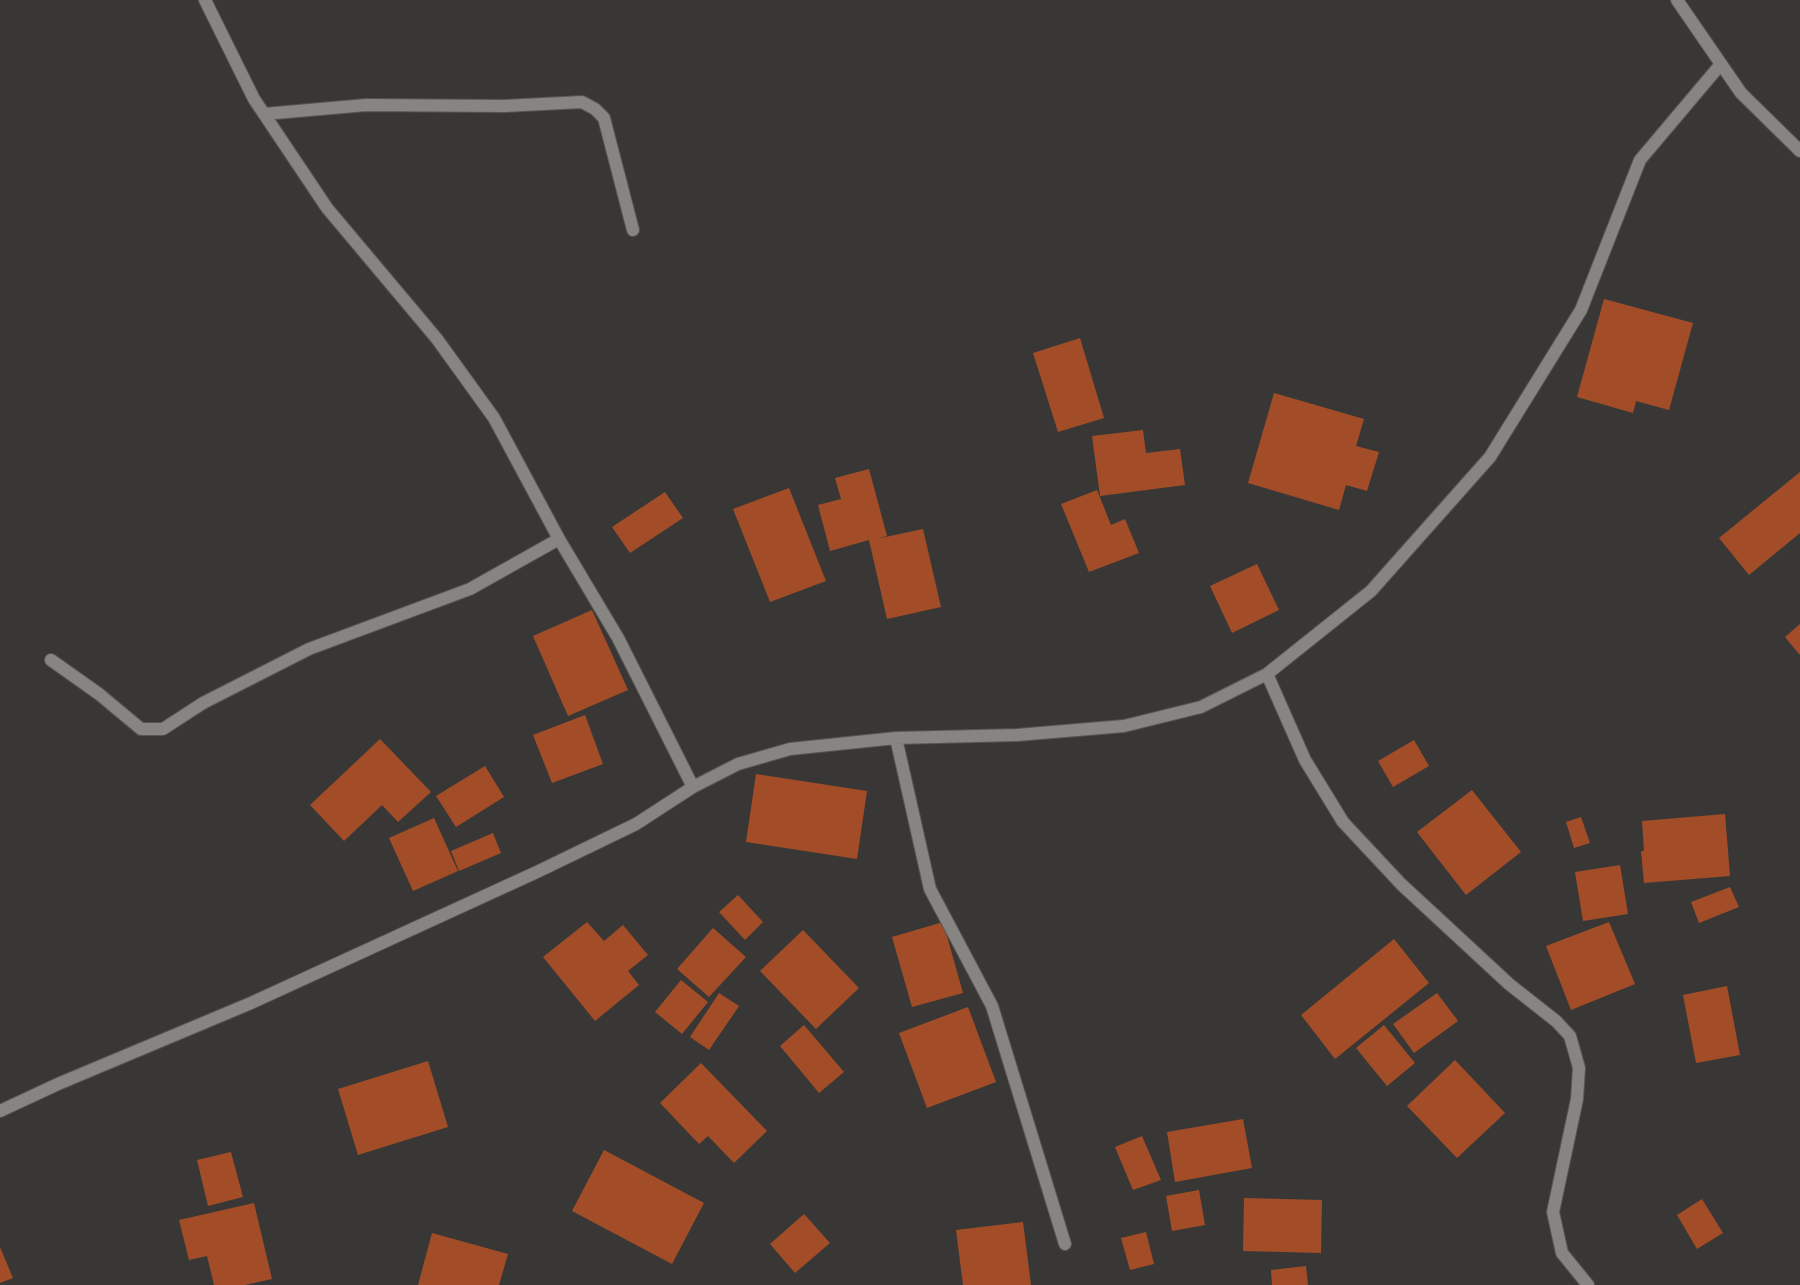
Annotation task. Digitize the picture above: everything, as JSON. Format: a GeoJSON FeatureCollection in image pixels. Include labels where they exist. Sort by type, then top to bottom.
{"type":"FeatureCollection","features":[{"type":"Feature","properties":{"kind":"street"},"geometry":{"type":"LineString","coordinates":[[205,0],[254,99],[327,208],[437,339],[494,418],[559,539],[618,638],[693,787]]}},
{"type":"Feature","properties":{"kind":"street"},"geometry":{"type":"LineString","coordinates":[[1677,0],[1741,93],[1800,151]]}},
{"type":"Feature","properties":{"kind":"street"},"geometry":{"type":"LineString","coordinates":[[0,1111],[58,1084],[251,1003],[539,872],[636,824],[693,787],[738,764],[790,749],[896,738],[1017,735],[1124,726],[1201,707],[1267,674],[1371,592],[1490,457],[1581,310],[1640,160],[1721,64]]}},
{"type":"Feature","properties":{"kind":"street"},"geometry":{"type":"LineString","coordinates":[[264,114],[366,106],[504,106],[582,102],[595,109],[604,118],[633,230]]}},
{"type":"Feature","properties":{"kind":"street"},"geometry":{"type":"LineString","coordinates":[[51,660],[99,694],[141,729],[163,729],[203,703],[309,649],[470,589],[559,539]]}},
{"type":"Feature","properties":{"kind":"street"},"geometry":{"type":"LineString","coordinates":[[1267,674],[1305,760],[1343,822],[1401,884],[1509,984],[1556,1021],[1570,1036],[1578,1068],[1577,1099],[1553,1212],[1562,1254],[1588,1285]]}},
{"type":"Feature","properties":{"kind":"street"},"geometry":{"type":"LineString","coordinates":[[896,738],[930,889],[992,1006],[1065,1244]]}},
{"type":"Feature","properties":{"kind":"building"},"geometry":{"type":"Polygon","coordinates":[[[1604,299],[1693,323],[1669,410],[1636,401],[1633,413],[1577,397],[1604,299]]]}},
{"type":"Feature","properties":{"kind":"building"},"geometry":{"type":"Polygon","coordinates":[[[1080,338],[1104,418],[1058,432],[1033,353],[1080,338]]]}},
{"type":"Feature","properties":{"kind":"building"},"geometry":{"type":"Polygon","coordinates":[[[1274,393],[1364,419],[1356,446],[1379,452],[1367,491],[1346,485],[1339,510],[1248,483],[1274,393]]]}},
{"type":"Feature","properties":{"kind":"building"},"geometry":{"type":"Polygon","coordinates":[[[1143,430],[1146,453],[1180,449],[1185,485],[1100,496],[1092,436],[1143,430]]]}},
{"type":"Feature","properties":{"kind":"building"},"geometry":{"type":"Polygon","coordinates":[[[869,469],[887,536],[876,539],[923,529],[941,607],[887,619],[869,540],[830,551],[818,505],[841,499],[835,478],[869,469]]]}},
{"type":"Feature","properties":{"kind":"building"},"geometry":{"type":"Polygon","coordinates":[[[1800,472],[1800,533],[1749,575],[1719,538],[1800,472]]]}},
{"type":"Feature","properties":{"kind":"building"},"geometry":{"type":"Polygon","coordinates":[[[789,488],[826,581],[770,602],[733,509],[789,488]]]}},
{"type":"Feature","properties":{"kind":"building"},"geometry":{"type":"Polygon","coordinates":[[[1097,490],[1111,525],[1125,519],[1139,553],[1089,572],[1061,504],[1097,490]]]}},
{"type":"Feature","properties":{"kind":"building"},"geometry":{"type":"Polygon","coordinates":[[[665,492],[683,518],[630,553],[612,527],[665,492]]]}},
{"type":"Feature","properties":{"kind":"building"},"geometry":{"type":"Polygon","coordinates":[[[1257,564],[1279,610],[1232,633],[1210,586],[1257,564]]]}},
{"type":"Feature","properties":{"kind":"building"},"geometry":{"type":"Polygon","coordinates":[[[592,610],[628,690],[568,716],[533,636],[592,610]]]}},
{"type":"Feature","properties":{"kind":"building"},"geometry":{"type":"Polygon","coordinates":[[[1800,624],[1800,655],[1785,637],[1800,624]]]}},
{"type":"Feature","properties":{"kind":"building"},"geometry":{"type":"Polygon","coordinates":[[[585,715],[603,764],[552,783],[533,735],[585,715]]]}},
{"type":"Feature","properties":{"kind":"building"},"geometry":{"type":"Polygon","coordinates":[[[380,739],[431,792],[398,822],[382,805],[344,841],[310,805],[380,739]]]}},
{"type":"Feature","properties":{"kind":"building"},"geometry":{"type":"Polygon","coordinates":[[[1414,740],[1429,766],[1393,787],[1378,761],[1414,740]]]}},
{"type":"Feature","properties":{"kind":"building"},"geometry":{"type":"Polygon","coordinates":[[[485,766],[504,797],[456,827],[436,796],[485,766]]]}},
{"type":"Feature","properties":{"kind":"building"},"geometry":{"type":"Polygon","coordinates":[[[756,774],[867,791],[857,859],[746,842],[756,774]]]}},
{"type":"Feature","properties":{"kind":"building"},"geometry":{"type":"Polygon","coordinates":[[[1472,790],[1521,852],[1466,895],[1417,832],[1472,790]]]}},
{"type":"Feature","properties":{"kind":"building"},"geometry":{"type":"Polygon","coordinates":[[[1725,814],[1730,876],[1644,883],[1641,851],[1644,851],[1642,821],[1725,814]]]}},
{"type":"Feature","properties":{"kind":"building"},"geometry":{"type":"Polygon","coordinates":[[[1581,817],[1590,843],[1574,848],[1566,822],[1581,817]]]}},
{"type":"Feature","properties":{"kind":"building"},"geometry":{"type":"Polygon","coordinates":[[[434,818],[458,871],[413,891],[389,838],[434,818]]]}},
{"type":"Feature","properties":{"kind":"building"},"geometry":{"type":"Polygon","coordinates":[[[493,833],[501,853],[459,871],[451,851],[493,833]]]}},
{"type":"Feature","properties":{"kind":"building"},"geometry":{"type":"Polygon","coordinates":[[[1620,865],[1628,914],[1583,921],[1575,872],[1620,865]]]}},
{"type":"Feature","properties":{"kind":"building"},"geometry":{"type":"Polygon","coordinates":[[[1730,887],[1739,907],[1699,923],[1691,902],[1730,887]]]}},
{"type":"Feature","properties":{"kind":"building"},"geometry":{"type":"Polygon","coordinates":[[[738,895],[763,922],[745,940],[719,912],[738,895]]]}},
{"type":"Feature","properties":{"kind":"building"},"geometry":{"type":"Polygon","coordinates":[[[587,922],[604,941],[623,925],[648,955],[628,971],[639,985],[595,1021],[543,957],[587,922]]]}},
{"type":"Feature","properties":{"kind":"building"},"geometry":{"type":"Polygon","coordinates":[[[943,922],[963,993],[912,1007],[892,937],[943,922]]]}},
{"type":"Feature","properties":{"kind":"building"},"geometry":{"type":"Polygon","coordinates":[[[1609,922],[1635,984],[1571,1010],[1546,946],[1609,922]]]}},
{"type":"Feature","properties":{"kind":"building"},"geometry":{"type":"Polygon","coordinates":[[[713,928],[746,957],[709,997],[677,969],[713,928]]]}},
{"type":"Feature","properties":{"kind":"building"},"geometry":{"type":"Polygon","coordinates":[[[803,930],[859,988],[816,1029],[760,971],[803,930]]]}},
{"type":"Feature","properties":{"kind":"building"},"geometry":{"type":"Polygon","coordinates":[[[1394,939],[1429,983],[1335,1059],[1301,1015],[1394,939]]]}},
{"type":"Feature","properties":{"kind":"building"},"geometry":{"type":"Polygon","coordinates":[[[681,980],[708,1002],[682,1034],[655,1012],[681,980]]]}},
{"type":"Feature","properties":{"kind":"building"},"geometry":{"type":"Polygon","coordinates":[[[1727,986],[1740,1055],[1696,1063],[1683,995],[1727,986]]]}},
{"type":"Feature","properties":{"kind":"building"},"geometry":{"type":"Polygon","coordinates":[[[719,993],[739,1006],[709,1050],[690,1037],[719,993]]]}},
{"type":"Feature","properties":{"kind":"building"},"geometry":{"type":"Polygon","coordinates":[[[1437,993],[1458,1021],[1414,1053],[1393,1024],[1437,993]]]}},
{"type":"Feature","properties":{"kind":"building"},"geometry":{"type":"Polygon","coordinates":[[[968,1007],[996,1082],[927,1108],[899,1033],[968,1007]]]}},
{"type":"Feature","properties":{"kind":"building"},"geometry":{"type":"Polygon","coordinates":[[[804,1025],[844,1072],[819,1093],[780,1046],[804,1025]]]}},
{"type":"Feature","properties":{"kind":"building"},"geometry":{"type":"Polygon","coordinates":[[[1384,1025],[1415,1063],[1387,1086],[1356,1048],[1384,1025]]]}},
{"type":"Feature","properties":{"kind":"building"},"geometry":{"type":"Polygon","coordinates":[[[1455,1060],[1505,1113],[1457,1158],[1407,1106],[1455,1060]]]}},
{"type":"Feature","properties":{"kind":"building"},"geometry":{"type":"Polygon","coordinates":[[[428,1061],[448,1127],[358,1155],[338,1089],[428,1061]]]}},
{"type":"Feature","properties":{"kind":"building"},"geometry":{"type":"Polygon","coordinates":[[[701,1063],[767,1131],[734,1163],[708,1136],[699,1144],[660,1103],[701,1063]]]}},
{"type":"Feature","properties":{"kind":"building"},"geometry":{"type":"Polygon","coordinates":[[[1243,1119],[1252,1168],[1175,1182],[1167,1132],[1243,1119]]]}},
{"type":"Feature","properties":{"kind":"building"},"geometry":{"type":"Polygon","coordinates":[[[1142,1136],[1161,1180],[1133,1190],[1115,1147],[1142,1136]]]}},
{"type":"Feature","properties":{"kind":"building"},"geometry":{"type":"Polygon","coordinates":[[[604,1150],[704,1203],[672,1264],[572,1211],[604,1150]]]}},
{"type":"Feature","properties":{"kind":"building"},"geometry":{"type":"Polygon","coordinates":[[[231,1152],[243,1197],[208,1206],[197,1160],[231,1152]]]}},
{"type":"Feature","properties":{"kind":"building"},"geometry":{"type":"Polygon","coordinates":[[[1199,1190],[1205,1225],[1172,1231],[1166,1196],[1199,1190]]]}},
{"type":"Feature","properties":{"kind":"building"},"geometry":{"type":"Polygon","coordinates":[[[1244,1198],[1322,1200],[1321,1253],[1243,1251],[1244,1198]]]}},
{"type":"Feature","properties":{"kind":"building"},"geometry":{"type":"Polygon","coordinates":[[[1702,1199],[1723,1233],[1697,1249],[1677,1215],[1702,1199]]]}},
{"type":"Feature","properties":{"kind":"building"},"geometry":{"type":"Polygon","coordinates":[[[254,1203],[272,1279],[245,1285],[214,1285],[207,1256],[189,1260],[179,1220],[254,1203]]]}},
{"type":"Feature","properties":{"kind":"building"},"geometry":{"type":"Polygon","coordinates":[[[804,1214],[830,1243],[795,1273],[770,1244],[804,1214]]]}},
{"type":"Feature","properties":{"kind":"building"},"geometry":{"type":"Polygon","coordinates":[[[1023,1222],[1031,1285],[963,1285],[956,1230],[1023,1222]]]}},
{"type":"Feature","properties":{"kind":"building"},"geometry":{"type":"Polygon","coordinates":[[[1146,1232],[1154,1264],[1130,1270],[1121,1238],[1146,1232]]]}},
{"type":"Feature","properties":{"kind":"building"},"geometry":{"type":"Polygon","coordinates":[[[432,1233],[508,1254],[499,1285],[418,1285],[432,1233]]]}},
{"type":"Feature","properties":{"kind":"building"},"geometry":{"type":"Polygon","coordinates":[[[0,1247],[13,1278],[0,1283],[0,1247]]]}},
{"type":"Feature","properties":{"kind":"building"},"geometry":{"type":"Polygon","coordinates":[[[1306,1266],[1308,1285],[1272,1285],[1271,1270],[1306,1266]]]}}]}
